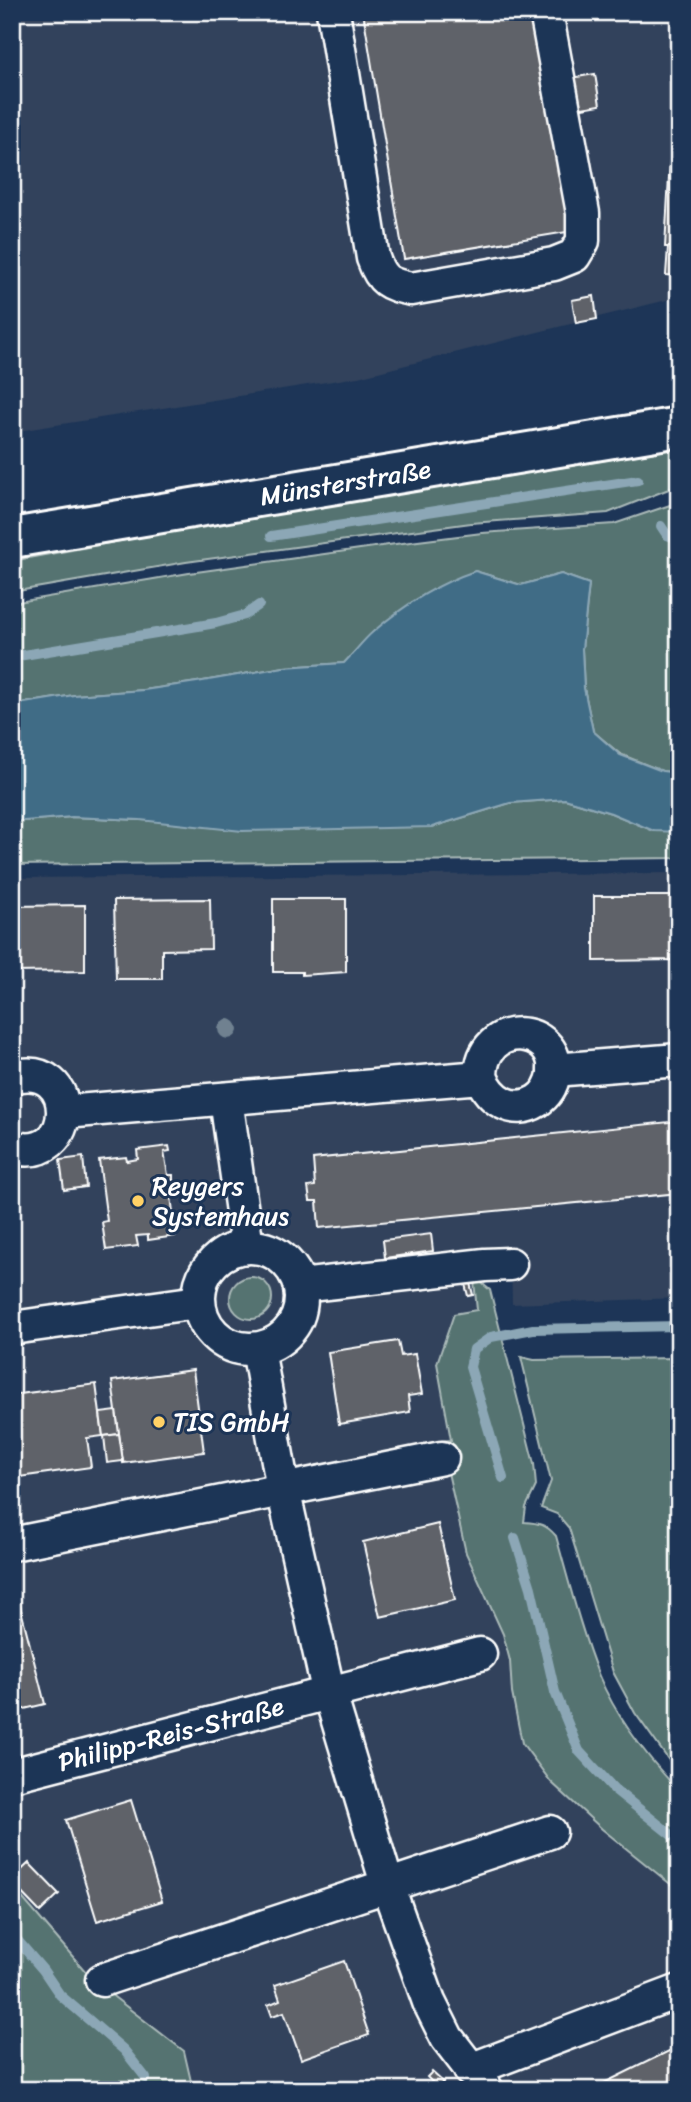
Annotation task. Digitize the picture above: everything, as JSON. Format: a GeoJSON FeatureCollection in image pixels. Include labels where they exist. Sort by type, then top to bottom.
{"type":"FeatureCollection","features":[{"type":"Feature","properties":{"kind":"main road","name":"Münsterstraße"},"geometry":{"type":"LineString","coordinates":[[12,538],[679,427]]}},
{"type":"Feature","properties":{"kind":"street"},"geometry":{"type":"LineString","coordinates":[[333,12],[373,258],[379,274],[392,285],[411,289],[554,264],[574,256],[583,241],[583,213],[546,12]]}},
{"type":"Feature","properties":{"kind":"street"},"geometry":{"type":"LineString","coordinates":[[520,1033],[534,1037],[545,1045],[552,1057],[552,1082],[539,1100],[529,1105],[518,1107],[495,1099],[486,1089],[481,1077],[481,1064],[486,1052],[495,1042],[507,1035],[520,1033]]}},
{"type":"Feature","properties":{"kind":"street"},"geometry":{"type":"LineString","coordinates":[[554,1070],[679,1059]]}},
{"type":"Feature","properties":{"kind":"street"},"geometry":{"type":"LineString","coordinates":[[12,1077],[29,1074],[43,1077],[54,1086],[62,1098],[65,1112],[55,1137],[45,1145],[33,1150],[12,1147]]}},
{"type":"Feature","properties":{"kind":"street"},"geometry":{"type":"LineString","coordinates":[[65,1112],[481,1077]]}},
{"type":"Feature","properties":{"kind":"street"},"geometry":{"type":"LineString","coordinates":[[226,1099],[247,1247]]}},
{"type":"Feature","properties":{"kind":"street"},"geometry":{"type":"LineString","coordinates":[[247,1247],[265,1249],[281,1257],[293,1270],[300,1286],[299,1315],[293,1327],[277,1342],[258,1349],[240,1349],[225,1343],[212,1333],[202,1318],[198,1302],[200,1285],[206,1271],[217,1258],[231,1250],[247,1247]]}},
{"type":"Feature","properties":{"kind":"street"},"geometry":{"type":"LineString","coordinates":[[300,1286],[510,1264]]}},
{"type":"Feature","properties":{"kind":"street"},"geometry":{"type":"LineString","coordinates":[[12,1328],[198,1302]]}},
{"type":"Feature","properties":{"kind":"street"},"geometry":{"type":"LineString","coordinates":[[258,1349],[283,1489],[329,1693],[387,1884],[429,2002],[447,2038],[479,2080],[679,1990]]}},
{"type":"Feature","properties":{"kind":"street"},"geometry":{"type":"LineString","coordinates":[[12,1544],[442,1458]]}},
{"type":"Feature","properties":{"kind":"street","name":"Philipp-Reis-Straße"},"geometry":{"type":"LineString","coordinates":[[12,1775],[480,1654]]}},
{"type":"Feature","properties":{"kind":"street"},"geometry":{"type":"LineString","coordinates":[[102,1980],[550,1832]]}},
{"type":"Feature","properties":{"kind":"shaded area"},"geometry":{"type":"Polygon","coordinates":[[[12,12],[679,12],[679,297],[358,377],[12,432],[12,12]]]}},
{"type":"Feature","properties":{"kind":"shaded area"},"geometry":{"type":"Polygon","coordinates":[[[475,571],[521,585],[561,574],[589,584],[582,649],[584,688],[593,731],[620,755],[662,771],[679,773],[679,832],[654,831],[611,813],[565,799],[510,803],[432,827],[242,831],[140,820],[72,817],[12,822],[12,705],[74,695],[144,690],[284,667],[344,663],[370,635],[397,613],[435,589],[475,571]]]}},
{"type":"Feature","properties":{"kind":"shaded area"},"geometry":{"type":"Polygon","coordinates":[[[679,873],[679,1298],[512,1304],[511,1252],[474,1281],[477,1310],[437,1363],[451,1440],[441,1442],[466,1553],[503,1634],[510,1661],[512,1693],[551,1782],[602,1829],[679,1891],[679,2090],[193,2090],[184,2051],[86,1972],[12,1886],[12,878],[679,873]]]}},
{"type":"Feature","properties":{"kind":"green space"},"geometry":{"type":"Polygon","coordinates":[[[679,448],[679,485],[608,513],[471,523],[186,562],[12,592],[12,561],[174,531],[679,448]]]}},
{"type":"Feature","properties":{"kind":"green space"},"geometry":{"type":"Polygon","coordinates":[[[679,502],[679,773],[662,771],[620,754],[593,731],[584,688],[582,649],[589,584],[561,574],[521,585],[475,571],[374,631],[344,663],[284,667],[144,690],[74,695],[12,705],[12,603],[189,573],[410,542],[482,533],[614,524],[679,502]]]}},
{"type":"Feature","properties":{"kind":"green space"},"geometry":{"type":"Polygon","coordinates":[[[565,799],[611,813],[654,831],[679,831],[679,858],[12,865],[12,822],[72,817],[432,827],[510,803],[565,799]]]}},
{"type":"Feature","properties":{"kind":"green space"},"geometry":{"type":"Polygon","coordinates":[[[251,1277],[266,1283],[272,1298],[266,1313],[251,1319],[236,1313],[230,1298],[236,1283],[251,1277]]]}},
{"type":"Feature","properties":{"kind":"green space"},"geometry":{"type":"Polygon","coordinates":[[[478,1280],[490,1290],[534,1464],[536,1486],[526,1507],[524,1522],[542,1525],[556,1536],[587,1642],[606,1692],[634,1737],[679,1791],[679,1891],[602,1829],[551,1782],[522,1743],[512,1693],[510,1661],[503,1634],[466,1553],[441,1441],[451,1440],[437,1363],[454,1314],[477,1310],[474,1281],[478,1280]]]}},
{"type":"Feature","properties":{"kind":"green space"},"geometry":{"type":"Polygon","coordinates":[[[521,1357],[534,1360],[679,1358],[679,1770],[635,1713],[613,1672],[569,1528],[557,1514],[541,1508],[551,1481],[521,1357]]]}},
{"type":"Feature","properties":{"kind":"green space"},"geometry":{"type":"Polygon","coordinates":[[[12,1886],[86,1972],[184,2051],[193,2090],[12,2090],[12,1886]]]}},
{"type":"Feature","properties":{"kind":"building"},"geometry":{"type":"Polygon","coordinates":[[[363,12],[537,12],[573,231],[404,259],[363,12]]]}},
{"type":"Feature","properties":{"kind":"building"},"geometry":{"type":"Polygon","coordinates":[[[595,74],[600,105],[576,109],[571,78],[595,74]]]}},
{"type":"Feature","properties":{"kind":"building"},"geometry":{"type":"Polygon","coordinates":[[[672,125],[679,125],[679,247],[665,247],[672,125]]]}},
{"type":"Feature","properties":{"kind":"building"},"geometry":{"type":"Polygon","coordinates":[[[668,247],[679,247],[679,276],[666,275],[668,247]]]}},
{"type":"Feature","properties":{"kind":"building"},"geometry":{"type":"Polygon","coordinates":[[[594,296],[597,319],[576,323],[572,300],[594,296]]]}},
{"type":"Feature","properties":{"kind":"building"},"geometry":{"type":"Polygon","coordinates":[[[594,896],[679,896],[679,960],[594,961],[594,896]]]}},
{"type":"Feature","properties":{"kind":"building"},"geometry":{"type":"Polygon","coordinates":[[[210,899],[211,949],[162,950],[162,979],[116,979],[114,900],[210,899]]]}},
{"type":"Feature","properties":{"kind":"building"},"geometry":{"type":"Polygon","coordinates":[[[273,899],[346,899],[346,972],[302,975],[302,972],[273,972],[273,899]]]}},
{"type":"Feature","properties":{"kind":"building"},"geometry":{"type":"Polygon","coordinates":[[[85,905],[85,971],[12,972],[12,906],[85,905]]]}},
{"type":"Feature","properties":{"kind":"building"},"geometry":{"type":"Polygon","coordinates":[[[679,1121],[679,1193],[319,1228],[317,1201],[310,1201],[308,1187],[315,1186],[313,1159],[679,1121]]]}},
{"type":"Feature","properties":{"kind":"building","name":"Reygers Systemhaus"},"geometry":{"type":"Polygon","coordinates":[[[169,1146],[170,1151],[164,1152],[168,1175],[173,1175],[173,1180],[169,1180],[176,1236],[148,1240],[148,1235],[136,1236],[138,1246],[106,1250],[102,1222],[107,1221],[99,1160],[126,1157],[127,1161],[138,1159],[137,1150],[169,1146]]]}},
{"type":"Feature","properties":{"kind":"building"},"geometry":{"type":"Polygon","coordinates":[[[83,1157],[86,1187],[64,1190],[60,1160],[83,1157]]]}},
{"type":"Feature","properties":{"kind":"building"},"geometry":{"type":"Polygon","coordinates":[[[431,1234],[433,1251],[385,1258],[383,1240],[431,1234]]]}},
{"type":"Feature","properties":{"kind":"building"},"geometry":{"type":"Polygon","coordinates":[[[470,1283],[473,1295],[468,1296],[465,1284],[470,1283]]]}},
{"type":"Feature","properties":{"kind":"building"},"geometry":{"type":"Polygon","coordinates":[[[398,1341],[401,1356],[415,1354],[422,1394],[408,1396],[410,1412],[339,1424],[328,1352],[398,1341]]]}},
{"type":"Feature","properties":{"kind":"building","name":"TIS GmbH"},"geometry":{"type":"Polygon","coordinates":[[[193,1370],[204,1452],[123,1463],[112,1381],[193,1370]]]}},
{"type":"Feature","properties":{"kind":"building"},"geometry":{"type":"Polygon","coordinates":[[[96,1384],[103,1436],[87,1438],[91,1467],[12,1478],[12,1395],[96,1384]]]}},
{"type":"Feature","properties":{"kind":"building"},"geometry":{"type":"Polygon","coordinates":[[[116,1411],[119,1434],[103,1436],[100,1413],[116,1411]]]}},
{"type":"Feature","properties":{"kind":"building"},"geometry":{"type":"Polygon","coordinates":[[[119,1434],[123,1461],[107,1463],[104,1436],[119,1434]]]}},
{"type":"Feature","properties":{"kind":"building"},"geometry":{"type":"Polygon","coordinates":[[[438,1524],[455,1600],[380,1617],[363,1542],[438,1524]]]}},
{"type":"Feature","properties":{"kind":"building"},"geometry":{"type":"Polygon","coordinates":[[[19,1602],[45,1704],[12,1712],[12,1603],[19,1602]]]}},
{"type":"Feature","properties":{"kind":"building"},"geometry":{"type":"Polygon","coordinates":[[[131,1800],[162,1901],[97,1921],[66,1820],[131,1800]]]}},
{"type":"Feature","properties":{"kind":"building"},"geometry":{"type":"Polygon","coordinates":[[[29,1863],[59,1894],[40,1912],[12,1883],[12,1879],[29,1863]]]}},
{"type":"Feature","properties":{"kind":"building"},"geometry":{"type":"Polygon","coordinates":[[[344,1961],[369,2035],[301,2059],[284,2012],[272,2016],[268,2005],[280,2000],[275,1985],[344,1961]]]}},
{"type":"Feature","properties":{"kind":"building"},"geometry":{"type":"Polygon","coordinates":[[[679,2046],[679,2090],[590,2090],[679,2046]]]}},
{"type":"Feature","properties":{"kind":"building"},"geometry":{"type":"Polygon","coordinates":[[[432,2072],[443,2082],[437,2087],[427,2077],[432,2072]]]}},
{"type":"Feature","properties":{"kind":"waterway"},"geometry":{"type":"LineString","coordinates":[[271,536],[638,480]]}},
{"type":"Feature","properties":{"kind":"waterway"},"geometry":{"type":"LineString","coordinates":[[661,526],[667,535],[679,539]]}},
{"type":"Feature","properties":{"kind":"waterway"},"geometry":{"type":"LineString","coordinates":[[12,657],[216,623],[245,615],[259,605]]}},
{"type":"Feature","properties":{"kind":"waterway"},"geometry":{"type":"LineString","coordinates":[[503,1478],[470,1367],[474,1349],[491,1337],[533,1329],[679,1326]]}},
{"type":"Feature","properties":{"kind":"waterway"},"geometry":{"type":"LineString","coordinates":[[515,1538],[531,1588],[555,1692],[579,1751],[614,1789],[679,1841]]}},
{"type":"Feature","properties":{"kind":"waterway"},"geometry":{"type":"LineString","coordinates":[[12,1934],[60,1995],[124,2050],[146,2078]]}},
{"type":"Feature","properties":{"kind":"place","name":"Reygers Systemhaus"},"geometry":{"type":"Point","coordinates":[138,1201]}},
{"type":"Feature","properties":{"kind":"place","name":"TIS GmbH"},"geometry":{"type":"Point","coordinates":[159,1422]}}]}
